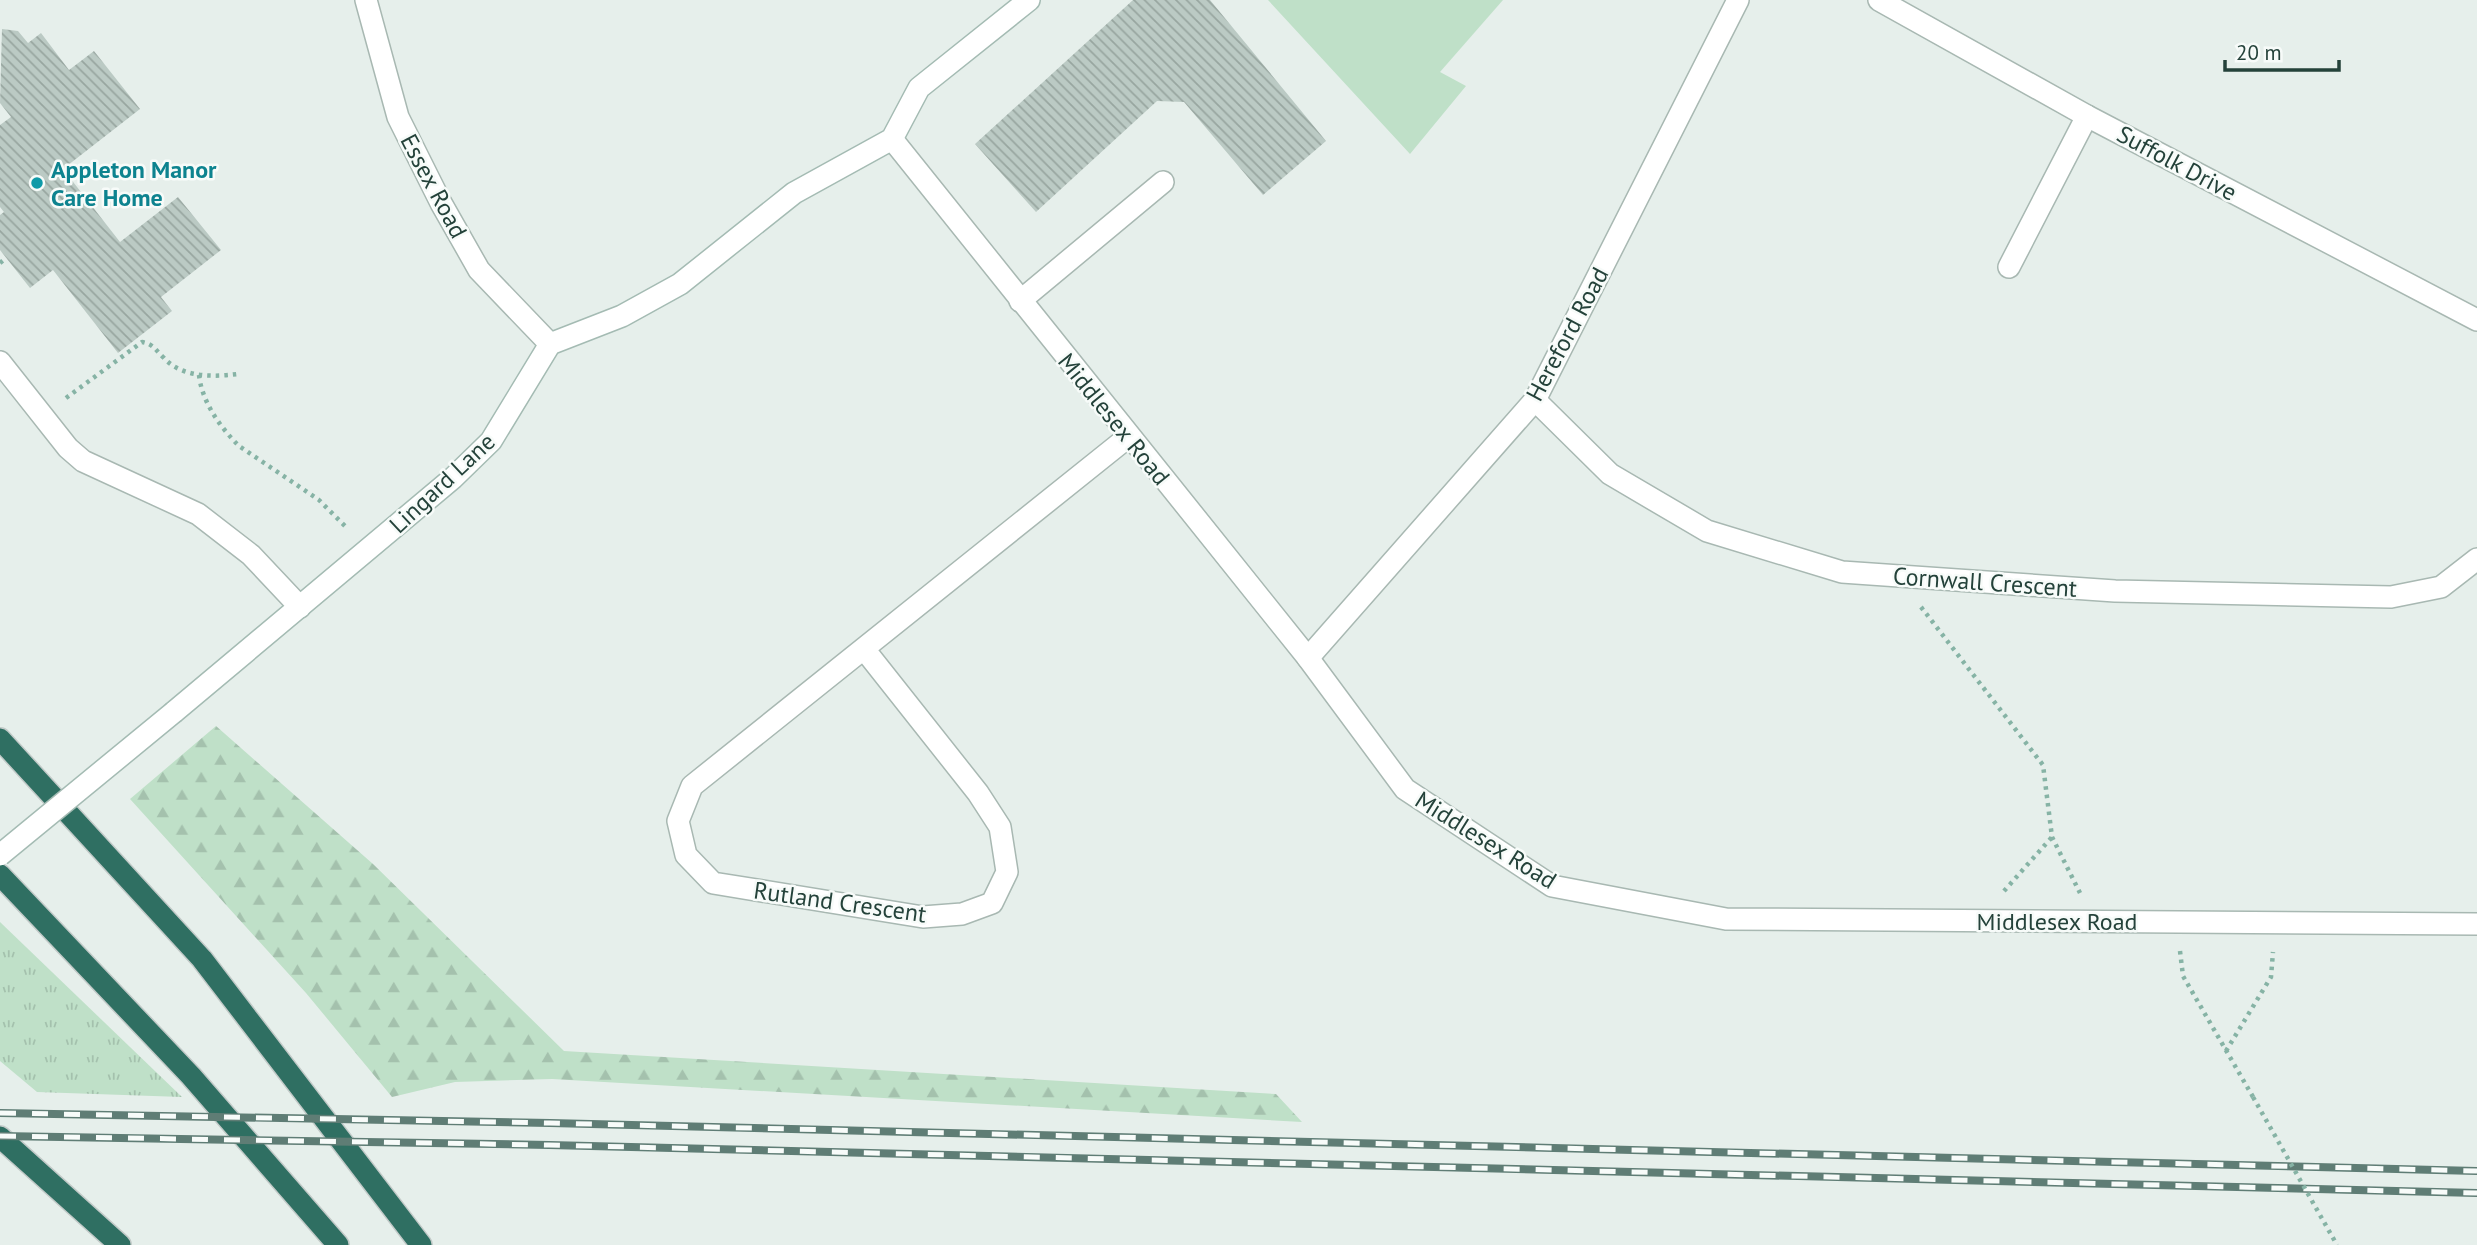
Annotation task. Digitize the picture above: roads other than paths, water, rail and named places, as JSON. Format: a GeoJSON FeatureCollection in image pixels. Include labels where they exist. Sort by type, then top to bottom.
{"type":"FeatureCollection","features":[{"type":"Feature","properties":{"kind":"highway"},"geometry":{"type":"LineString","coordinates":[[0,739],[202,959],[421,1245]]}},
{"type":"Feature","properties":{"kind":"highway"},"geometry":{"type":"LineString","coordinates":[[0,875],[191,1076],[338,1245]]}},
{"type":"Feature","properties":{"kind":"highway"},"geometry":{"type":"LineString","coordinates":[[0,1137],[120,1245]]}},
{"type":"Feature","properties":{"kind":"street","name":"Essex Road"},"geometry":{"type":"LineString","coordinates":[[366,0],[398,117],[441,203],[479,270],[551,344]]}},
{"type":"Feature","properties":{"kind":"street"},"geometry":{"type":"LineString","coordinates":[[551,344],[622,316],[680,284],[794,193],[891,139],[919,88],[1029,0]]}},
{"type":"Feature","properties":{"kind":"street","name":"Hereford Road"},"geometry":{"type":"LineString","coordinates":[[1308,658],[1535,400],[1738,0]]}},
{"type":"Feature","properties":{"kind":"street","name":"Suffolk Drive"},"geometry":{"type":"LineString","coordinates":[[1879,0],[2087,116],[2477,320]]}},
{"type":"Feature","properties":{"kind":"street"},"geometry":{"type":"LineString","coordinates":[[2009,267],[2087,116]]}},
{"type":"Feature","properties":{"kind":"street","name":"Middlesex Road"},"geometry":{"type":"LineString","coordinates":[[891,139],[1308,658],[1405,789],[1552,886],[1726,919],[2477,924]]}},
{"type":"Feature","properties":{"kind":"street"},"geometry":{"type":"LineString","coordinates":[[1020,301],[1163,183]]}},
{"type":"Feature","properties":{"kind":"street","name":"Lingard Lane"},"geometry":{"type":"LineString","coordinates":[[0,855],[366,552],[491,441],[551,344]]}},
{"type":"Feature","properties":{"kind":"street"},"geometry":{"type":"LineString","coordinates":[[0,362],[68,448],[83,461],[179,503],[227,534],[251,555],[300,607]]}},
{"type":"Feature","properties":{"kind":"street","name":"Cornwall Crescent"},"geometry":{"type":"LineString","coordinates":[[1535,400],[1611,474],[1707,531],[1842,572],[2115,591],[2391,597],[2441,587],[2477,559]]}},
{"type":"Feature","properties":{"kind":"street","name":"Rutland Crescent"},"geometry":{"type":"LineString","coordinates":[[864,649],[978,793],[1000,827],[1007,872],[992,903],[962,915],[923,917],[713,883],[686,855],[678,821],[692,786],[1128,437]]}},
{"type":"Feature","properties":{"kind":"railway"},"geometry":{"type":"LineString","coordinates":[[0,1113],[550,1123],[2477,1171]]}},
{"type":"Feature","properties":{"kind":"railway"},"geometry":{"type":"LineString","coordinates":[[0,1136],[549,1145],[2477,1193]]}},
{"type":"Feature","properties":{"kind":"place","name":"Appleton Manor Care Home"},"geometry":{"type":"Point","coordinates":[37,183]}}]}
